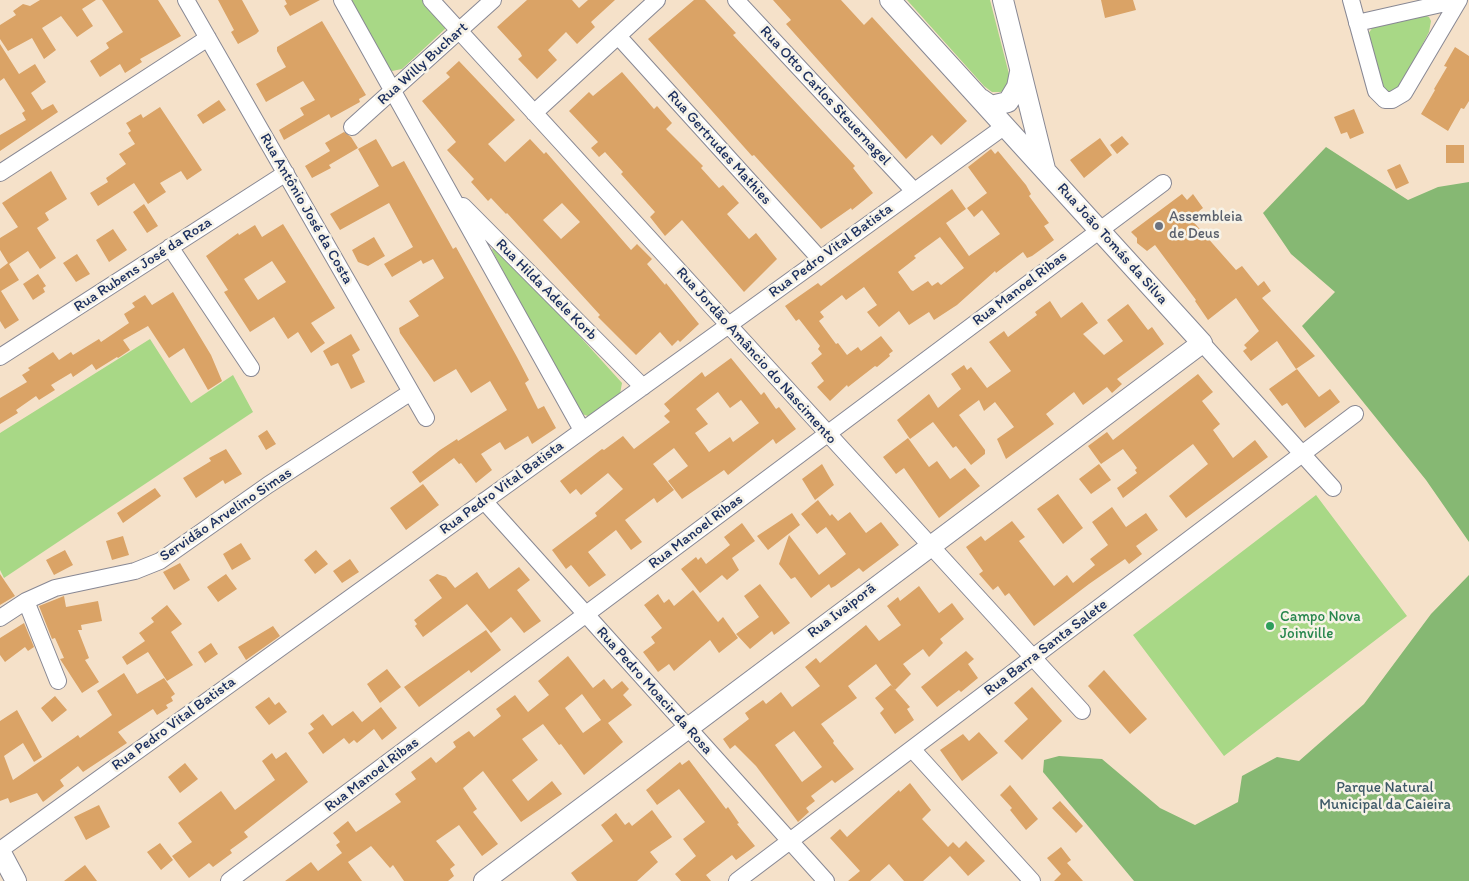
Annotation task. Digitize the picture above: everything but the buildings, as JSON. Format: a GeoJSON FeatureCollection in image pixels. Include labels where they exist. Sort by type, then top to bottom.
{"type":"FeatureCollection","features":[{"type":"Feature","properties":{"kind":"street","name":"Rua Antônio José da Costa"},"geometry":{"type":"LineString","coordinates":[[186,0],[426,418]]}},
{"type":"Feature","properties":{"kind":"street"},"geometry":{"type":"LineString","coordinates":[[342,0],[582,430]]}},
{"type":"Feature","properties":{"kind":"street","name":"Rua Jordão Amâncio do Nascimento"},"geometry":{"type":"LineString","coordinates":[[431,0],[1082,712]]}},
{"type":"Feature","properties":{"kind":"street","name":"Rua Willy Buchart"},"geometry":{"type":"LineString","coordinates":[[352,127],[493,0]]}},
{"type":"Feature","properties":{"kind":"street"},"geometry":{"type":"LineString","coordinates":[[534,114],[657,0]]}},
{"type":"Feature","properties":{"kind":"street","name":"Rua Otto Carlos Steuernagel"},"geometry":{"type":"LineString","coordinates":[[736,0],[914,191]]}},
{"type":"Feature","properties":{"kind":"street","name":"Rua João Tomás da Silva"},"geometry":{"type":"LineString","coordinates":[[890,0],[1333,488]]}},
{"type":"Feature","properties":{"kind":"street"},"geometry":{"type":"LineString","coordinates":[[1003,0],[1046,171]]}},
{"type":"Feature","properties":{"kind":"street"},"geometry":{"type":"LineString","coordinates":[[1351,0],[1373,84],[1380,96],[1385,100],[1399,98],[1404,93],[1459,0]]}},
{"type":"Feature","properties":{"kind":"street"},"geometry":{"type":"LineString","coordinates":[[1357,23],[1459,0]]}},
{"type":"Feature","properties":{"kind":"street","name":"Rua Gertrudes Mathies"},"geometry":{"type":"LineString","coordinates":[[618,36],[820,259]]}},
{"type":"Feature","properties":{"kind":"street"},"geometry":{"type":"LineString","coordinates":[[0,172],[208,38]]}},
{"type":"Feature","properties":{"kind":"street"},"geometry":{"type":"LineString","coordinates":[[981,99],[991,106],[1008,102],[1017,87],[1019,65]]}},
{"type":"Feature","properties":{"kind":"street"},"geometry":{"type":"LineString","coordinates":[[1005,126],[1020,114],[1025,104],[1026,94]]}},
{"type":"Feature","properties":{"kind":"street","name":"Rua Pedro Vital Batista"},"geometry":{"type":"LineString","coordinates":[[0,850],[1005,126]]}},
{"type":"Feature","properties":{"kind":"street","name":"Rua Rubens José da Roza"},"geometry":{"type":"LineString","coordinates":[[0,357],[286,173]]}},
{"type":"Feature","properties":{"kind":"street","name":"Rua Manoel Ribas"},"geometry":{"type":"LineString","coordinates":[[230,881],[1163,183]]}},
{"type":"Feature","properties":{"kind":"street","name":"Rua Hilda Adele Korb"},"geometry":{"type":"LineString","coordinates":[[449,192],[642,387]]}},
{"type":"Feature","properties":{"kind":"street"},"geometry":{"type":"LineString","coordinates":[[170,247],[251,368]]}},
{"type":"Feature","properties":{"kind":"street","name":"Rua Ivaiporã"},"geometry":{"type":"LineString","coordinates":[[484,881],[687,727],[1202,344]]}},
{"type":"Feature","properties":{"kind":"street","name":"Servidão Arvelino Simas"},"geometry":{"type":"LineString","coordinates":[[0,618],[26,602],[55,588],[134,571],[160,561],[268,485],[411,392]]}},
{"type":"Feature","properties":{"kind":"street","name":"Rua Barra Santa Salete"},"geometry":{"type":"LineString","coordinates":[[737,881],[1355,414]]}},
{"type":"Feature","properties":{"kind":"street","name":"Rua Pedro Moacir da Rosa"},"geometry":{"type":"LineString","coordinates":[[484,501],[826,881]]}},
{"type":"Feature","properties":{"kind":"street"},"geometry":{"type":"LineString","coordinates":[[26,602],[58,681]]}},
{"type":"Feature","properties":{"kind":"street"},"geometry":{"type":"LineString","coordinates":[[912,749],[1032,881]]}},
{"type":"Feature","properties":{"kind":"street"},"geometry":{"type":"LineString","coordinates":[[0,850],[16,881]]}},
{"type":"Feature","properties":{"kind":"green space"},"geometry":{"type":"Polygon","coordinates":[[[349,0],[424,0],[446,26],[402,69],[392,71],[389,69],[349,0]]]}},
{"type":"Feature","properties":{"kind":"green space"},"geometry":{"type":"Polygon","coordinates":[[[907,0],[990,0],[1010,78],[1008,86],[1001,92],[992,92],[984,86],[907,0]]]}},
{"type":"Feature","properties":{"kind":"green space"},"geometry":{"type":"Polygon","coordinates":[[[1424,15],[1429,17],[1431,21],[1429,32],[1399,89],[1390,94],[1382,88],[1368,34],[1373,27],[1424,15]]]}},
{"type":"Feature","properties":{"kind":"green space"},"geometry":{"type":"Polygon","coordinates":[[[1326,147],[1408,200],[1438,187],[1469,182],[1469,542],[1426,480],[1302,326],[1335,292],[1291,254],[1263,213],[1326,147]]]}},
{"type":"Feature","properties":{"kind":"green space"},"geometry":{"type":"Polygon","coordinates":[[[494,246],[498,246],[622,383],[620,394],[595,414],[588,416],[579,413],[492,250],[494,246]]]}},
{"type":"Feature","properties":{"kind":"green space"},"geometry":{"type":"Polygon","coordinates":[[[150,339],[191,403],[233,375],[253,412],[4,578],[0,570],[0,433],[150,339]]]}},
{"type":"Feature","properties":{"kind":"green space","name":"Campo Nova Joinville"},"geometry":{"type":"Polygon","coordinates":[[[1316,495],[1407,616],[1224,756],[1133,635],[1316,495]]]}},
{"type":"Feature","properties":{"kind":"green space","name":"Parque Natural Municipal da Caieira"},"geometry":{"type":"Polygon","coordinates":[[[1469,575],[1469,881],[1134,881],[1043,772],[1044,760],[1059,756],[1102,759],[1160,808],[1195,825],[1238,802],[1242,776],[1277,757],[1299,761],[1364,704],[1431,614],[1469,575]]]}},
{"type":"Feature","properties":{"kind":"place","name":"Assembleia de Deus"},"geometry":{"type":"Point","coordinates":[1159,226]}},
{"type":"Feature","properties":{"kind":"place","name":"Campo Nova Joinville"},"geometry":{"type":"Point","coordinates":[1270,626]}}]}
